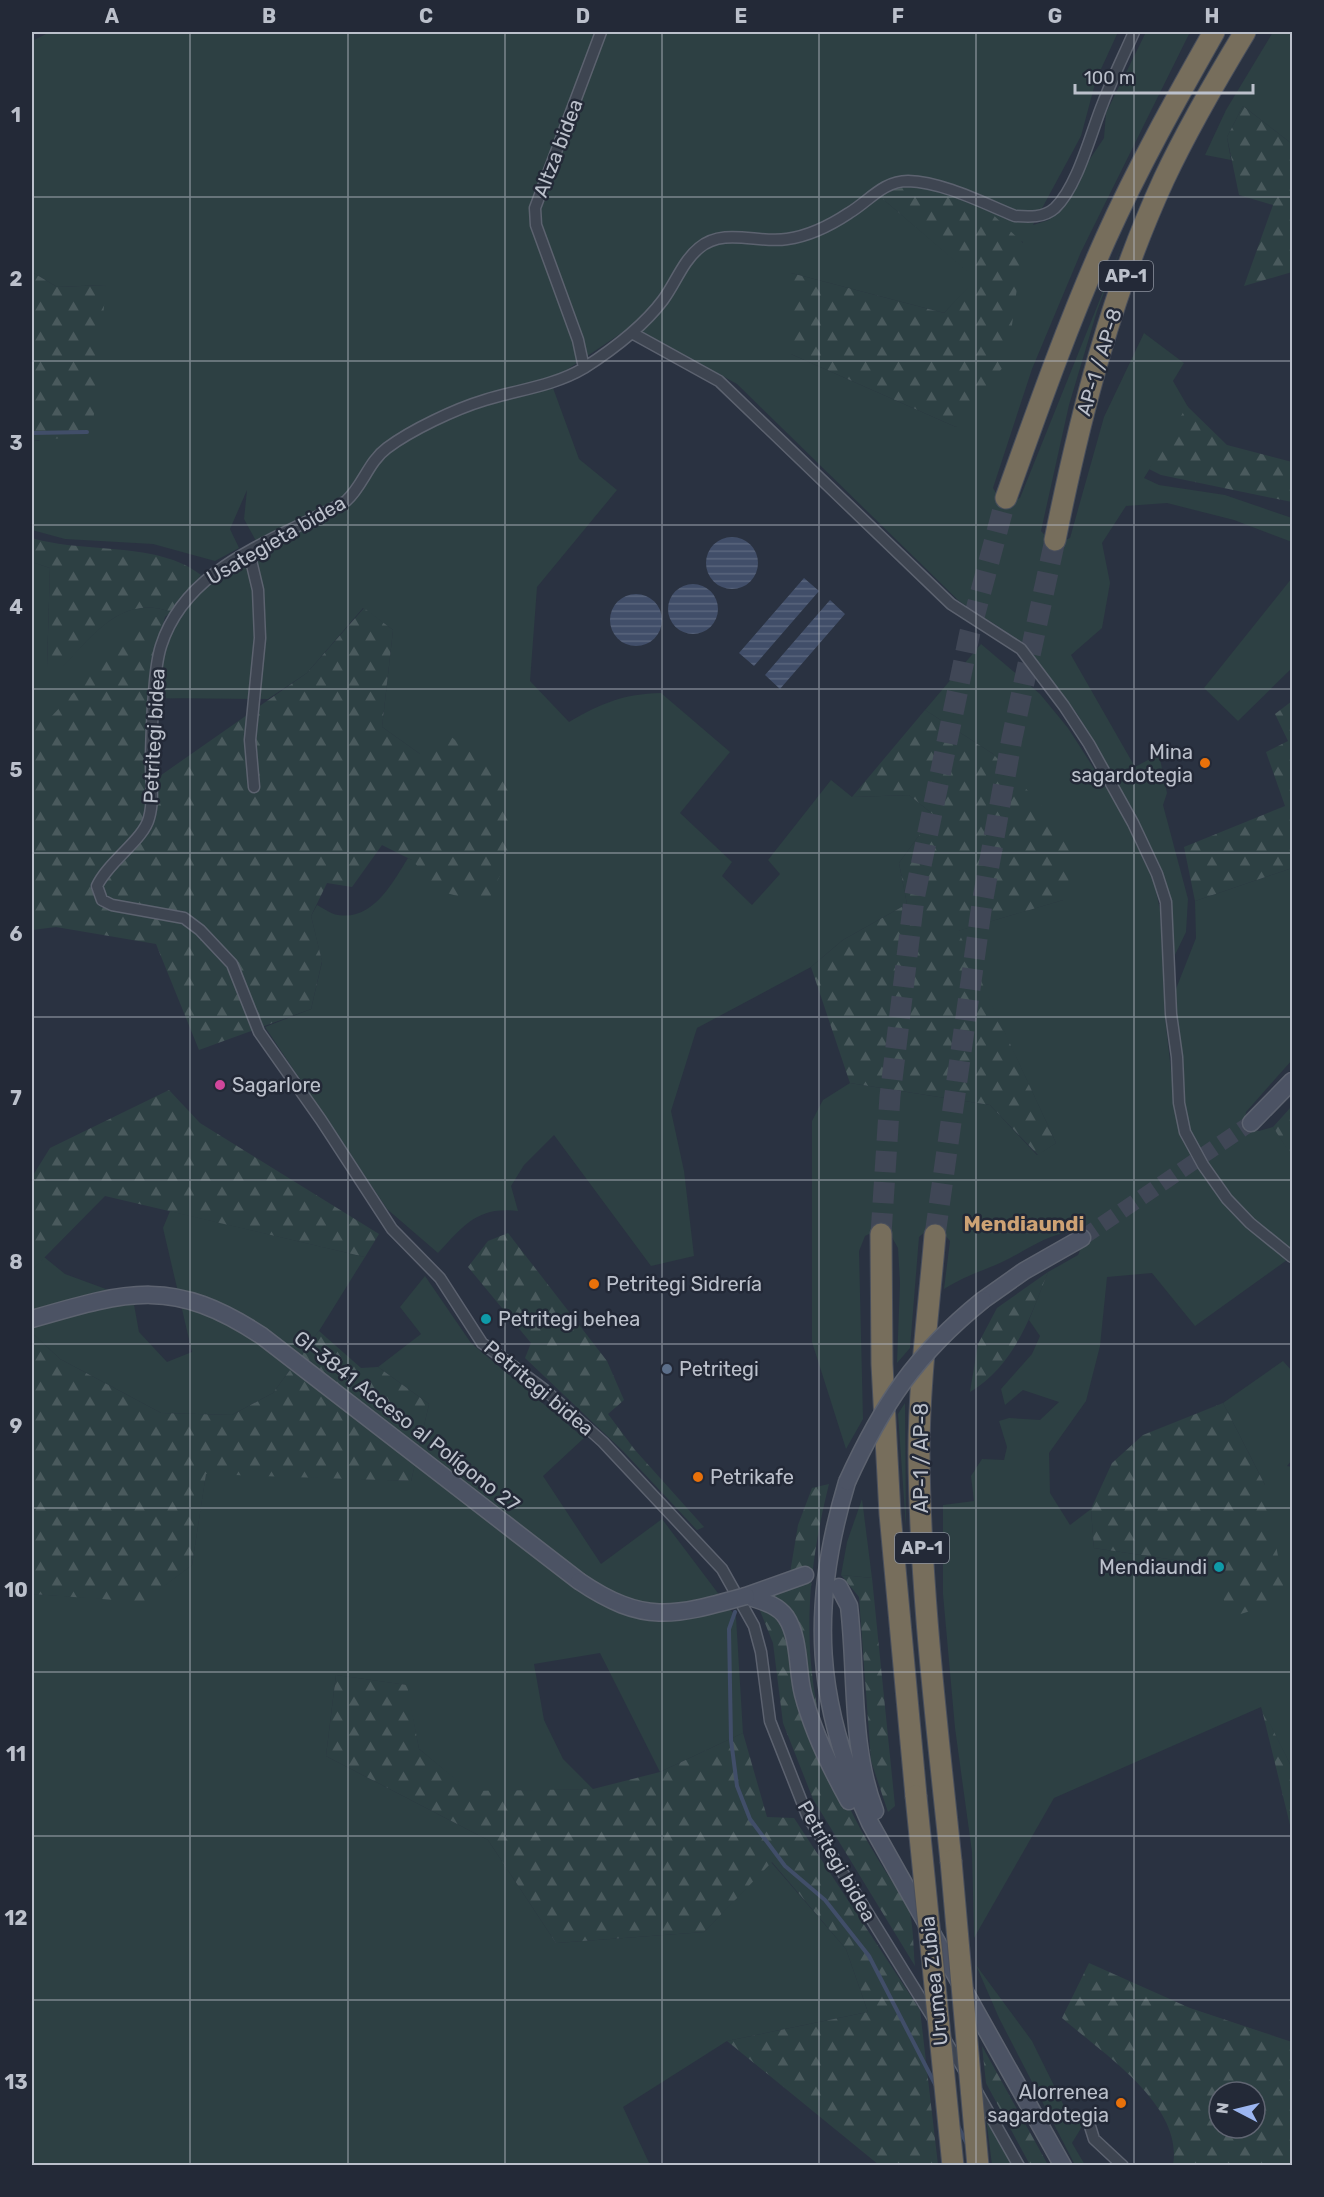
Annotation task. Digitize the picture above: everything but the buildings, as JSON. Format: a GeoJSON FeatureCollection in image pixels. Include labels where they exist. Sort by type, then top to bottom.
{"type":"FeatureCollection","features":[{"type":"Feature","properties":{"kind":"highway","name":"AP-1 / AP-8"},"geometry":{"type":"LineString","coordinates":[[1005,498],[1058,355],[1106,238],[1166,116],[1214,32]]}},
{"type":"Feature","properties":{"kind":"highway","name":"AP-1 / AP-8"},"geometry":{"type":"LineString","coordinates":[[1055,540],[1083,411],[1101,346],[1132,257],[1164,179],[1206,97],[1245,32]]}},
{"type":"Feature","properties":{"kind":"highway","name":"AP-1 / AP-8"},"geometry":{"type":"LineString","coordinates":[[881,1234],[882,1364],[890,1514],[916,1796]]}},
{"type":"Feature","properties":{"kind":"highway","name":"AP-1 / AP-8"},"geometry":{"type":"LineString","coordinates":[[935,1235],[922,1368],[921,1525],[928,1633],[951,1861]]}},
{"type":"Feature","properties":{"kind":"highway","name":"Urumea Zubia"},"geometry":{"type":"LineString","coordinates":[[916,1796],[953,2166]]}},
{"type":"Feature","properties":{"kind":"highway","name":"Urumea Zubia"},"geometry":{"type":"LineString","coordinates":[[951,1861],[978,2166]]}},
{"type":"Feature","properties":{"kind":"main road"},"geometry":{"type":"LineString","coordinates":[[1251,1123],[1293,1080]]}},
{"type":"Feature","properties":{"kind":"main road"},"geometry":{"type":"LineString","coordinates":[[1063,2166],[870,1823],[850,1780],[835,1733],[823,1653],[825,1576],[833,1529],[847,1482],[870,1431],[898,1388],[944,1333],[982,1300],[1024,1271],[1082,1238]]}},
{"type":"Feature","properties":{"kind":"main road","name":"GI-3841 Acceso al Polígono 27"},"geometry":{"type":"LineString","coordinates":[[32,1319],[99,1300],[139,1294],[182,1297],[207,1304],[235,1318],[262,1336],[579,1581],[618,1604],[657,1614],[693,1611],[746,1596],[805,1575]]}},
{"type":"Feature","properties":{"kind":"main road"},"geometry":{"type":"LineString","coordinates":[[839,1587],[849,1606],[863,1773],[876,1813],[890,1840],[899,1873]]}},
{"type":"Feature","properties":{"kind":"main road"},"geometry":{"type":"LineString","coordinates":[[746,1596],[777,1607],[787,1618],[793,1633],[802,1693],[817,1737],[854,1809],[870,1823]]}},
{"type":"Feature","properties":{"kind":"street","name":"Altza bidea"},"geometry":{"type":"LineString","coordinates":[[584,368],[578,340],[536,225],[535,208],[601,32]]}},
{"type":"Feature","properties":{"kind":"street","name":"Usategieta bidea"},"geometry":{"type":"LineString","coordinates":[[183,603],[216,571],[346,501],[356,492],[373,462],[386,449],[403,438],[482,400],[566,378],[584,368],[632,333],[662,302],[699,247],[717,239],[740,237],[766,241],[803,236],[851,212],[890,184],[923,182],[1015,216],[1032,217],[1045,214],[1062,198],[1089,145],[1102,105],[1134,32]]}},
{"type":"Feature","properties":{"kind":"street"},"geometry":{"type":"LineString","coordinates":[[632,333],[719,381],[951,604],[1021,649],[1089,744],[1133,823],[1166,902],[1179,1103],[1185,1132],[1203,1165],[1227,1199],[1250,1223],[1293,1257]]}},
{"type":"Feature","properties":{"kind":"street"},"geometry":{"type":"LineString","coordinates":[[249,552],[258,590],[260,638],[250,740],[254,787]]}},
{"type":"Feature","properties":{"kind":"street","name":"Petritegi bidea"},"geometry":{"type":"LineString","coordinates":[[183,603],[162,645],[156,670],[151,763],[152,807],[149,821],[104,871],[97,886],[102,900],[112,905],[184,918],[200,930],[232,964],[259,1032],[321,1120],[392,1229],[440,1278],[482,1343],[545,1390],[603,1442],[722,1569],[754,1626],[762,1652],[770,1721],[807,1815],[934,2020],[1019,2166]]}},
{"type":"Feature","properties":{"kind":"street"},"geometry":{"type":"LineString","coordinates":[[1089,2123],[1094,2139],[1123,2166]]}},
{"type":"Feature","properties":{"kind":"green space"},"geometry":{"type":"Polygon","coordinates":[[[50,32],[1118,32],[1096,80],[1081,136],[1033,225],[1049,220],[1104,138],[1106,113],[1146,32],[1190,32],[1081,252],[1032,369],[993,488],[1002,503],[1020,498],[1123,242],[1097,311],[1069,405],[1041,531],[1054,545],[1070,538],[1104,417],[1144,333],[1184,363],[1173,381],[1188,407],[1144,478],[1159,485],[1225,495],[1292,518],[1292,542],[1234,520],[1167,503],[1126,506],[1102,543],[1110,583],[1102,628],[1071,655],[1135,767],[1159,754],[1167,793],[1163,805],[1188,899],[1186,932],[1173,959],[1171,904],[1162,871],[1078,715],[1022,642],[959,601],[737,384],[632,326],[559,375],[480,396],[385,442],[368,462],[349,492],[328,506],[256,541],[244,519],[247,490],[230,529],[239,548],[215,561],[153,544],[65,539],[32,530],[32,441],[39,441],[106,285],[57,287],[32,272],[32,41],[50,32]],[[883,199],[977,279],[944,313],[791,273],[791,354],[956,427],[1023,242],[883,199]]]}},
{"type":"Feature","properties":{"kind":"green space"},"geometry":{"type":"Polygon","coordinates":[[[1273,32],[1292,32],[1292,144],[1243,106],[1227,137],[1231,160],[1205,155],[1226,110],[1273,32]]]}},
{"type":"Feature","properties":{"kind":"green space"},"geometry":{"type":"Polygon","coordinates":[[[1243,106],[1292,144],[1292,272],[1244,286],[1273,205],[1239,195],[1227,137],[1243,106]]]}},
{"type":"Feature","properties":{"kind":"green space"},"geometry":{"type":"Polygon","coordinates":[[[914,187],[988,210],[1023,243],[1007,362],[956,427],[791,354],[791,273],[944,313],[976,279],[883,199],[894,189],[914,187]]]}},
{"type":"Feature","properties":{"kind":"green space"},"geometry":{"type":"Polygon","coordinates":[[[32,272],[57,287],[106,285],[92,435],[32,441],[32,272]]]}},
{"type":"Feature","properties":{"kind":"green space"},"geometry":{"type":"Polygon","coordinates":[[[553,388],[579,459],[617,490],[537,587],[530,681],[569,722],[613,701],[635,695],[661,693],[730,752],[680,813],[732,862],[722,876],[752,905],[780,874],[768,860],[831,780],[852,797],[909,795],[934,815],[899,863],[907,904],[843,940],[811,967],[697,1028],[671,1111],[684,1171],[694,1256],[651,1266],[554,1135],[524,1165],[511,1186],[518,1211],[504,1210],[482,1215],[464,1226],[438,1253],[387,1209],[265,1027],[311,1009],[322,962],[311,916],[317,905],[338,915],[362,912],[380,898],[408,858],[412,860],[420,754],[382,727],[393,630],[363,608],[307,673],[268,699],[160,698],[163,660],[171,633],[184,611],[211,582],[240,562],[339,510],[389,451],[405,441],[479,405],[553,388]]]}},
{"type":"Feature","properties":{"kind":"green space"},"geometry":{"type":"Polygon","coordinates":[[[1187,406],[1227,445],[1292,462],[1292,502],[1161,475],[1149,469],[1187,406]]]}},
{"type":"Feature","properties":{"kind":"green space"},"geometry":{"type":"Polygon","coordinates":[[[32,538],[53,543],[164,557],[184,564],[201,575],[171,612],[153,608],[136,609],[121,614],[95,633],[59,671],[47,668],[50,568],[32,562],[32,538]]]}},
{"type":"Feature","properties":{"kind":"green space"},"geometry":{"type":"Polygon","coordinates":[[[32,562],[50,568],[47,667],[59,670],[95,633],[121,614],[136,609],[153,608],[171,612],[165,617],[144,618],[50,719],[32,723],[32,562]]]}},
{"type":"Feature","properties":{"kind":"green space"},"geometry":{"type":"Polygon","coordinates":[[[1292,578],[1292,668],[1238,721],[1204,688],[1292,578]]]}},
{"type":"Feature","properties":{"kind":"green space"},"geometry":{"type":"Polygon","coordinates":[[[364,608],[393,630],[382,727],[420,754],[449,735],[512,786],[510,853],[487,904],[439,891],[412,860],[382,845],[352,887],[327,883],[311,916],[322,961],[311,1009],[199,1050],[156,944],[56,927],[32,930],[32,723],[50,718],[144,617],[165,617],[155,659],[148,717],[147,779],[157,778],[307,673],[364,608]]]}},
{"type":"Feature","properties":{"kind":"green space"},"geometry":{"type":"Polygon","coordinates":[[[981,644],[1040,694],[1068,728],[1120,809],[1154,882],[1160,910],[1165,1017],[1175,1106],[1234,1212],[1259,1238],[1287,1260],[1195,1326],[1152,1273],[1107,1277],[1100,1346],[1086,1401],[1049,1453],[1050,1493],[1070,1525],[1091,1509],[1094,1548],[1209,1565],[1265,1485],[1223,1403],[1283,1361],[1292,1371],[1292,1460],[1287,1466],[1292,1467],[1292,1768],[1261,1707],[1054,1798],[974,1938],[972,1852],[955,1728],[943,1594],[943,1505],[974,1501],[971,1476],[982,1459],[1004,1460],[1007,1447],[999,1421],[1009,1418],[1040,1420],[1059,1402],[1023,1390],[1005,1405],[1001,1389],[1032,1354],[1040,1336],[1029,1320],[1048,1272],[1078,1255],[1084,1242],[1073,1232],[1053,1236],[944,1289],[950,1241],[942,1232],[928,1229],[919,1237],[910,1348],[897,1363],[900,1283],[898,1248],[889,1232],[875,1231],[865,1236],[859,1251],[863,1419],[846,1449],[812,1342],[812,1121],[823,1100],[850,1083],[990,1105],[1037,1155],[1056,1143],[957,931],[1063,900],[993,754],[925,710],[981,644]]]}},
{"type":"Feature","properties":{"kind":"green space"},"geometry":{"type":"Polygon","coordinates":[[[1292,701],[1292,868],[1195,901],[1184,847],[1285,806],[1266,752],[1288,741],[1275,714],[1292,701]]]}},
{"type":"Feature","properties":{"kind":"green space"},"geometry":{"type":"Polygon","coordinates":[[[925,710],[993,754],[1079,845],[1063,900],[958,931],[1056,1143],[1038,1155],[990,1105],[850,1083],[811,967],[843,940],[907,904],[899,863],[934,815],[909,795],[852,797],[925,710]]]}},
{"type":"Feature","properties":{"kind":"green space"},"geometry":{"type":"Polygon","coordinates":[[[158,720],[157,778],[156,740],[158,720]]]}},
{"type":"Feature","properties":{"kind":"green space"},"geometry":{"type":"Polygon","coordinates":[[[1292,868],[1292,1060],[1246,1112],[1244,1127],[1259,1131],[1273,1127],[1292,1153],[1292,1252],[1255,1222],[1230,1196],[1206,1162],[1192,1136],[1186,1115],[1174,994],[1196,938],[1195,901],[1292,868]]]}},
{"type":"Feature","properties":{"kind":"green space"},"geometry":{"type":"Polygon","coordinates":[[[169,1090],[200,1123],[379,1234],[365,1257],[105,1196],[32,1270],[32,1177],[50,1148],[169,1090]]]}},
{"type":"Feature","properties":{"kind":"green space"},"geometry":{"type":"Polygon","coordinates":[[[1292,1106],[1292,1153],[1291,1155],[1273,1127],[1292,1106]]]}},
{"type":"Feature","properties":{"kind":"green space"},"geometry":{"type":"Polygon","coordinates":[[[170,1211],[365,1257],[319,1331],[273,1393],[232,1415],[161,1413],[60,1359],[32,1333],[32,1270],[44,1257],[65,1274],[133,1299],[139,1332],[167,1362],[192,1352],[163,1228],[170,1211]]]}},
{"type":"Feature","properties":{"kind":"green space"},"geometry":{"type":"Polygon","coordinates":[[[508,1233],[607,1361],[624,1400],[608,1414],[635,1450],[704,1527],[697,1530],[623,1451],[525,1358],[531,1343],[468,1267],[488,1241],[508,1233]]]}},
{"type":"Feature","properties":{"kind":"green space"},"geometry":{"type":"Polygon","coordinates":[[[1048,1272],[1019,1340],[998,1369],[970,1392],[978,1344],[997,1308],[1048,1272]]]}},
{"type":"Feature","properties":{"kind":"green space"},"geometry":{"type":"Polygon","coordinates":[[[425,1276],[471,1343],[584,1438],[543,1476],[601,1564],[662,1519],[736,1617],[743,1733],[660,1772],[600,1653],[534,1664],[544,1720],[563,1759],[593,1789],[470,1792],[419,1749],[406,1685],[336,1675],[326,1756],[488,1840],[556,1943],[704,1932],[771,1862],[846,1949],[868,2012],[727,2041],[623,2107],[650,2165],[32,2165],[32,1594],[143,1601],[192,1565],[206,1473],[411,1481],[429,1404],[378,1367],[421,1334],[400,1307],[425,1276]]]}},
{"type":"Feature","properties":{"kind":"green space"},"geometry":{"type":"Polygon","coordinates":[[[319,1331],[361,1368],[378,1367],[429,1404],[411,1481],[206,1474],[192,1565],[143,1602],[32,1594],[32,1333],[60,1359],[161,1413],[232,1415],[273,1393],[319,1331]]]}},
{"type":"Feature","properties":{"kind":"green space"},"geometry":{"type":"Polygon","coordinates":[[[905,1403],[906,1528],[898,1414],[905,1403]]]}},
{"type":"Feature","properties":{"kind":"green space"},"geometry":{"type":"Polygon","coordinates":[[[1223,1403],[1265,1485],[1286,1600],[1231,1617],[1209,1565],[1094,1548],[1091,1509],[1112,1463],[1143,1435],[1223,1403]]]}},
{"type":"Feature","properties":{"kind":"green space"},"geometry":{"type":"Polygon","coordinates":[[[829,1484],[820,1524],[810,1600],[812,1674],[818,1711],[828,1749],[850,1809],[908,1907],[915,1966],[813,1799],[783,1723],[773,1643],[753,1593],[787,1591],[798,1525],[812,1488],[829,1484]]]}},
{"type":"Feature","properties":{"kind":"green space"},"geometry":{"type":"Polygon","coordinates":[[[862,1499],[872,1578],[841,1575],[847,1542],[862,1499]]]}},
{"type":"Feature","properties":{"kind":"green space"},"geometry":{"type":"Polygon","coordinates":[[[841,1575],[872,1578],[895,1806],[888,1812],[871,1761],[859,1597],[841,1575]]]}},
{"type":"Feature","properties":{"kind":"green space"},"geometry":{"type":"Polygon","coordinates":[[[336,1675],[407,1685],[419,1749],[470,1791],[593,1789],[660,1772],[743,1733],[767,1817],[794,1818],[920,2010],[938,2165],[879,2165],[727,2041],[868,2012],[846,1949],[772,1862],[704,1932],[556,1943],[488,1840],[326,1756],[336,1675]]]}},
{"type":"Feature","properties":{"kind":"green space"},"geometry":{"type":"Polygon","coordinates":[[[1261,1706],[1292,1768],[1292,1833],[1261,1706]]]}},
{"type":"Feature","properties":{"kind":"green space"},"geometry":{"type":"Polygon","coordinates":[[[1089,1963],[1190,2008],[1292,2042],[1292,2165],[1173,2165],[1173,2143],[1166,2122],[1153,2101],[1118,2064],[1062,2018],[1089,1963]]]}},
{"type":"Feature","properties":{"kind":"green space"},"geometry":{"type":"Polygon","coordinates":[[[976,1965],[1032,2041],[1065,2108],[1086,2120],[1072,2143],[1085,2165],[1075,2165],[999,2018],[976,1965]]]}},
{"type":"Feature","properties":{"kind":"green space"},"geometry":{"type":"Polygon","coordinates":[[[982,2046],[1048,2165],[1030,2165],[986,2083],[982,2046]]]}},
{"type":"Feature","properties":{"kind":"green space"},"geometry":{"type":"Polygon","coordinates":[[[986,2117],[1014,2165],[992,2165],[986,2117]]]}},
{"type":"Feature","properties":{"kind":"water"},"geometry":{"type":"Polygon","coordinates":[[[727,537],[737,537],[751,544],[758,563],[751,582],[737,589],[727,589],[717,585],[710,578],[706,568],[706,558],[710,548],[717,541],[727,537]]]}},
{"type":"Feature","properties":{"kind":"water"},"geometry":{"type":"Polygon","coordinates":[[[804,578],[819,591],[754,666],[739,653],[804,578]]]}},
{"type":"Feature","properties":{"kind":"water"},"geometry":{"type":"Polygon","coordinates":[[[688,584],[698,584],[711,591],[718,604],[718,614],[711,627],[698,634],[688,634],[679,630],[672,623],[668,614],[668,604],[672,595],[679,588],[688,584]]]}},
{"type":"Feature","properties":{"kind":"water"},"geometry":{"type":"Polygon","coordinates":[[[636,594],[646,596],[654,602],[660,610],[662,620],[660,630],[654,638],[646,644],[636,646],[626,644],[618,638],[612,630],[610,620],[612,610],[618,602],[626,596],[636,594]]]}},
{"type":"Feature","properties":{"kind":"water"},"geometry":{"type":"Polygon","coordinates":[[[830,600],[845,614],[780,689],[765,675],[830,600]]]}},
{"type":"Feature","properties":{"kind":"waterway"},"geometry":{"type":"LineString","coordinates":[[32,433],[87,432]]}},
{"type":"Feature","properties":{"kind":"waterway"},"geometry":{"type":"LineString","coordinates":[[735,1612],[729,1629],[731,1740],[737,1786],[750,1819],[785,1866],[825,1900],[869,1956],[936,2086]]}},
{"type":"Feature","properties":{"kind":"waterway"},"geometry":{"type":"LineString","coordinates":[[958,2126],[967,2144]]}},
{"type":"Feature","properties":{"kind":"tunnel"},"geometry":{"type":"LineString","coordinates":[[881,1234],[890,1096],[914,899],[970,632],[1006,498]]}},
{"type":"Feature","properties":{"kind":"tunnel"},"geometry":{"type":"LineString","coordinates":[[935,1235],[982,904],[1012,738],[1055,540]]}},
{"type":"Feature","properties":{"kind":"tunnel"},"geometry":{"type":"LineString","coordinates":[[1082,1238],[1251,1123]]}},
{"type":"Feature","properties":{"kind":"place","name":"Mina sagardotegia"},"geometry":{"type":"Point","coordinates":[1205,763]}},
{"type":"Feature","properties":{"kind":"place","name":"Sagarlore"},"geometry":{"type":"Point","coordinates":[220,1085]}},
{"type":"Feature","properties":{"kind":"place","name":"Petritegi Sidrería"},"geometry":{"type":"Point","coordinates":[594,1284]}},
{"type":"Feature","properties":{"kind":"place","name":"Petritegi behea"},"geometry":{"type":"Point","coordinates":[486,1319]}},
{"type":"Feature","properties":{"kind":"place","name":"Petritegi"},"geometry":{"type":"Point","coordinates":[667,1369]}},
{"type":"Feature","properties":{"kind":"place","name":"Petrikafe"},"geometry":{"type":"Point","coordinates":[698,1477]}},
{"type":"Feature","properties":{"kind":"place","name":"Mendiaundi"},"geometry":{"type":"Point","coordinates":[1219,1567]}},
{"type":"Feature","properties":{"kind":"place","name":"Alorrenea sagardotegia"},"geometry":{"type":"Point","coordinates":[1121,2103]}},
{"type":"Feature","properties":{"kind":"district","name":"Mendiaundi"},"geometry":{"type":"Point","coordinates":[1024,1223]}}]}
